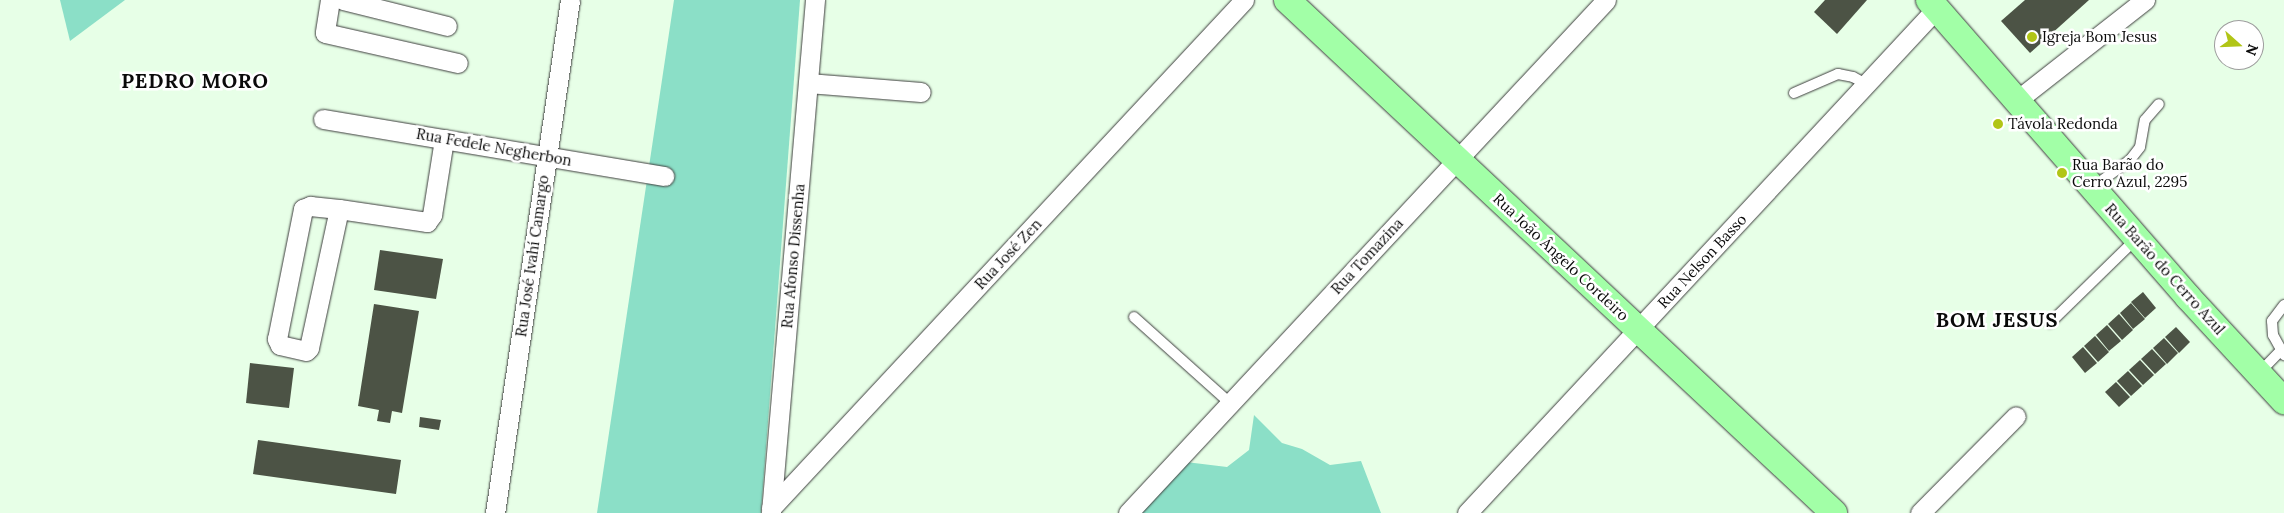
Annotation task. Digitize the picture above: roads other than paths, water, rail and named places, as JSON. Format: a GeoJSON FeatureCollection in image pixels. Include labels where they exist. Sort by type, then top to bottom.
{"type":"FeatureCollection","features":[{"type":"Feature","properties":{"kind":"street"},"geometry":{"type":"LineString","coordinates":[[330,0],[325,33],[458,63]]}},
{"type":"Feature","properties":{"kind":"street"},"geometry":{"type":"LineString","coordinates":[[343,0],[447,26]]}},
{"type":"Feature","properties":{"kind":"street","name":"Rua José Ivahí Camargo"},"geometry":{"type":"LineString","coordinates":[[494,513],[570,0]]}},
{"type":"Feature","properties":{"kind":"street","name":"Rua Afonso Dissenha"},"geometry":{"type":"LineString","coordinates":[[771,511],[815,0]]}},
{"type":"Feature","properties":{"kind":"street","name":"Rua José Zen"},"geometry":{"type":"LineString","coordinates":[[771,511],[1244,0]]}},
{"type":"Feature","properties":{"kind":"street","name":"Rua João Ângelo Cordeiro"},"geometry":{"type":"LineString","coordinates":[[1287,0],[1834,513]]}},
{"type":"Feature","properties":{"kind":"street","name":"Rua Tomazina"},"geometry":{"type":"LineString","coordinates":[[1128,513],[1606,0]]}},
{"type":"Feature","properties":{"kind":"street"},"geometry":{"type":"LineString","coordinates":[[2016,101],[2145,0]]}},
{"type":"Feature","properties":{"kind":"street","name":"Rua Barão do Cerro Azul"},"geometry":{"type":"LineString","coordinates":[[1933,5],[2137,239],[2284,401]]}},
{"type":"Feature","properties":{"kind":"street","name":"Rua Nelson Basso"},"geometry":{"type":"LineString","coordinates":[[1467,513],[1866,84],[1933,5]]}},
{"type":"Feature","properties":{"kind":"street"},"geometry":{"type":"LineString","coordinates":[[808,83],[921,92]]}},
{"type":"Feature","properties":{"kind":"street","name":"Rua Fedele Negherbon"},"geometry":{"type":"LineString","coordinates":[[323,119],[664,176]]}},
{"type":"Feature","properties":{"kind":"street"},"geometry":{"type":"LineString","coordinates":[[339,209],[309,348],[306,351],[280,345],[277,340],[303,209],[310,206],[339,209],[427,222],[431,220],[444,139]]}},
{"type":"Feature","properties":{"kind":"street"},"geometry":{"type":"LineString","coordinates":[[1920,513],[2016,416]]}},
{"type":"Feature","properties":{"kind":"lane"},"geometry":{"type":"LineString","coordinates":[[1794,93],[1838,74],[1866,84]]}},
{"type":"Feature","properties":{"kind":"lane"},"geometry":{"type":"LineString","coordinates":[[2092,188],[2130,160],[2140,147],[2145,120],[2159,104]]}},
{"type":"Feature","properties":{"kind":"lane"},"geometry":{"type":"LineString","coordinates":[[2050,324],[2137,239]]}},
{"type":"Feature","properties":{"kind":"lane"},"geometry":{"type":"LineString","coordinates":[[2258,374],[2282,353],[2272,321],[2284,305]]}},
{"type":"Feature","properties":{"kind":"lane"},"geometry":{"type":"LineString","coordinates":[[1134,317],[1230,403]]}},
{"type":"Feature","properties":{"kind":"place","name":"Igreja Bom Jesus"},"geometry":{"type":"Point","coordinates":[2032,37]}},
{"type":"Feature","properties":{"kind":"place","name":"Távola Redonda"},"geometry":{"type":"Point","coordinates":[1998,124]}},
{"type":"Feature","properties":{"kind":"place","name":"Rua Barão do Cerro Azul, 2295"},"geometry":{"type":"Point","coordinates":[2062,173]}},
{"type":"Feature","properties":{"kind":"district","name":"PEDRO MORO"},"geometry":{"type":"Point","coordinates":[195,80]}},
{"type":"Feature","properties":{"kind":"district","name":"BOM JESUS"},"geometry":{"type":"Point","coordinates":[1997,319]}}]}
